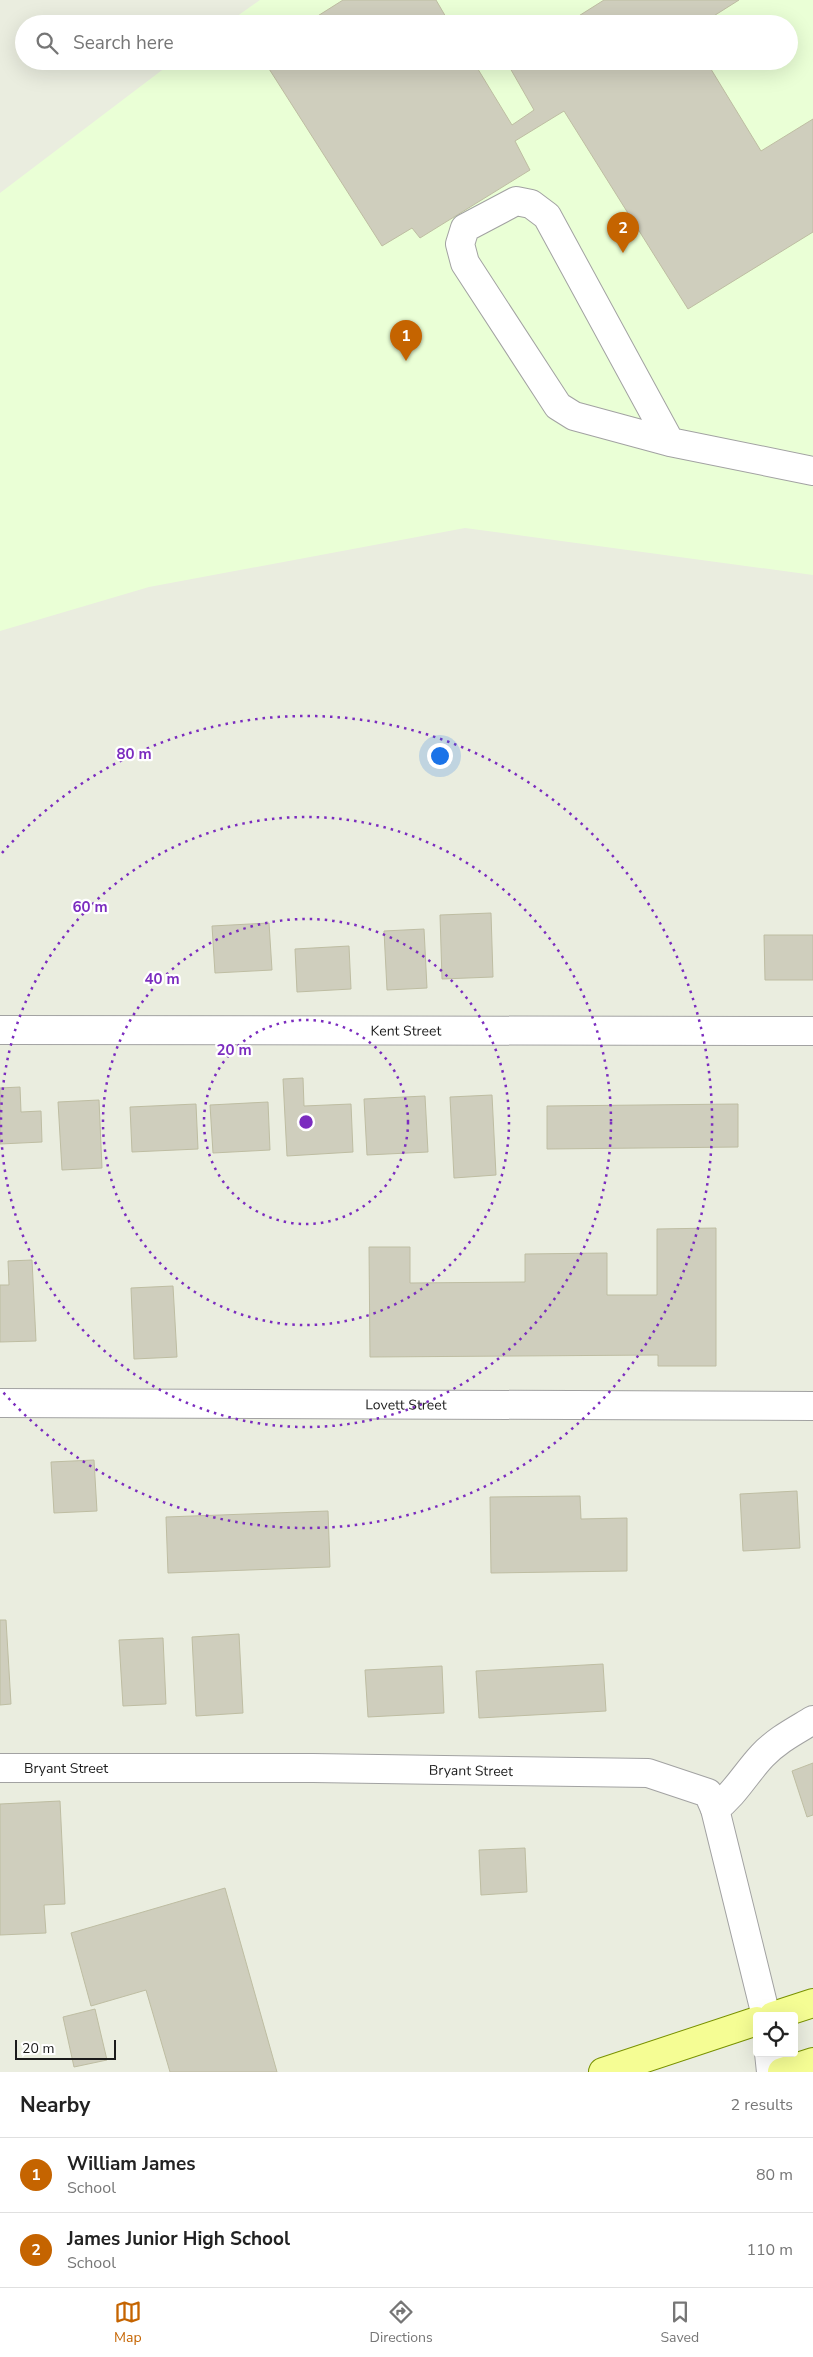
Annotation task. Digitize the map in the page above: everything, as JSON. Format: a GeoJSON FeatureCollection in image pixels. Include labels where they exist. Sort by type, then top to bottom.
{"type":"FeatureCollection","features":[{"type":"Feature","properties":{"kind":"main road"},"geometry":{"type":"LineString","coordinates":[[786,2012],[813,2003]]}},
{"type":"Feature","properties":{"kind":"main road"},"geometry":{"type":"LineString","coordinates":[[603,2072],[753,2022]]}},
{"type":"Feature","properties":{"kind":"main road"},"geometry":{"type":"LineString","coordinates":[[782,2072],[813,2062]]}},
{"type":"Feature","properties":{"kind":"street"},"geometry":{"type":"LineString","coordinates":[[670,442],[547,216],[531,204],[516,201],[465,228],[460,244],[465,263],[558,406],[574,416],[670,442],[813,472]]}},
{"type":"Feature","properties":{"kind":"street","name":"Kent Street"},"geometry":{"type":"LineString","coordinates":[[0,1030],[813,1031]]}},
{"type":"Feature","properties":{"kind":"street","name":"Lovett Street"},"geometry":{"type":"LineString","coordinates":[[0,1404],[813,1406]]}},
{"type":"Feature","properties":{"kind":"street"},"geometry":{"type":"LineString","coordinates":[[715,1809],[725,1802],[752,1767],[779,1740],[813,1720]]}},
{"type":"Feature","properties":{"kind":"street","name":"Bryant Street"},"geometry":{"type":"LineString","coordinates":[[0,1768],[313,1768],[648,1774],[708,1793],[715,1809],[765,2012]]}},
{"type":"Feature","properties":{"kind":"street"},"geometry":{"type":"LineString","coordinates":[[769,2057],[771,2072]]}},
{"type":"Feature","properties":{"kind":"shaded area"},"geometry":{"type":"Polygon","coordinates":[[[260,0],[813,0],[813,575],[465,528],[149,587],[0,631],[0,193],[162,70],[798,70],[798,15],[239,15],[260,0]]]}},
{"type":"Feature","properties":{"kind":"building"},"geometry":{"type":"Polygon","coordinates":[[[343,0],[436,0],[445,15],[319,15],[343,0]]]}},
{"type":"Feature","properties":{"kind":"building"},"geometry":{"type":"Polygon","coordinates":[[[604,0],[739,0],[715,15],[580,15],[604,0]]]}},
{"type":"Feature","properties":{"kind":"building"},"geometry":{"type":"Polygon","coordinates":[[[270,70],[478,70],[512,125],[534,110],[511,70],[712,70],[761,151],[813,119],[813,232],[688,309],[564,111],[515,141],[530,170],[420,238],[412,228],[382,246],[270,70]]]}},
{"type":"Feature","properties":{"kind":"building"},"geometry":{"type":"Polygon","coordinates":[[[491,913],[493,977],[442,979],[440,915],[491,913]]]}},
{"type":"Feature","properties":{"kind":"building"},"geometry":{"type":"Polygon","coordinates":[[[269,923],[272,970],[215,973],[212,926],[269,923]]]}},
{"type":"Feature","properties":{"kind":"building"},"geometry":{"type":"Polygon","coordinates":[[[424,929],[427,988],[387,990],[384,931],[424,929]]]}},
{"type":"Feature","properties":{"kind":"building"},"geometry":{"type":"Polygon","coordinates":[[[764,935],[813,935],[813,980],[765,980],[764,935]]]}},
{"type":"Feature","properties":{"kind":"building"},"geometry":{"type":"Polygon","coordinates":[[[349,946],[351,989],[297,992],[295,949],[349,946]]]}},
{"type":"Feature","properties":{"kind":"building"},"geometry":{"type":"Polygon","coordinates":[[[303,1078],[304,1106],[351,1104],[353,1152],[287,1156],[283,1079],[303,1078]]]}},
{"type":"Feature","properties":{"kind":"building"},"geometry":{"type":"Polygon","coordinates":[[[20,1087],[21,1112],[41,1111],[42,1142],[0,1144],[0,1088],[20,1087]]]}},
{"type":"Feature","properties":{"kind":"building"},"geometry":{"type":"Polygon","coordinates":[[[492,1095],[496,1175],[454,1178],[450,1097],[492,1095]]]}},
{"type":"Feature","properties":{"kind":"building"},"geometry":{"type":"Polygon","coordinates":[[[425,1096],[428,1152],[367,1155],[364,1099],[425,1096]]]}},
{"type":"Feature","properties":{"kind":"building"},"geometry":{"type":"Polygon","coordinates":[[[99,1100],[102,1168],[62,1170],[58,1102],[99,1100]]]}},
{"type":"Feature","properties":{"kind":"building"},"geometry":{"type":"Polygon","coordinates":[[[268,1102],[270,1150],[213,1153],[210,1105],[268,1102]]]}},
{"type":"Feature","properties":{"kind":"building"},"geometry":{"type":"Polygon","coordinates":[[[196,1104],[198,1149],[132,1152],[130,1107],[196,1104]]]}},
{"type":"Feature","properties":{"kind":"building"},"geometry":{"type":"Polygon","coordinates":[[[738,1104],[738,1147],[547,1149],[547,1106],[738,1104]]]}},
{"type":"Feature","properties":{"kind":"building"},"geometry":{"type":"Polygon","coordinates":[[[716,1228],[716,1366],[658,1366],[658,1355],[370,1357],[369,1247],[410,1247],[410,1283],[525,1282],[525,1254],[607,1253],[607,1295],[657,1295],[657,1229],[716,1228]]]}},
{"type":"Feature","properties":{"kind":"building"},"geometry":{"type":"Polygon","coordinates":[[[32,1260],[36,1341],[0,1342],[0,1285],[9,1285],[8,1261],[32,1260]]]}},
{"type":"Feature","properties":{"kind":"building"},"geometry":{"type":"Polygon","coordinates":[[[173,1286],[177,1357],[134,1359],[131,1288],[173,1286]]]}},
{"type":"Feature","properties":{"kind":"building"},"geometry":{"type":"Polygon","coordinates":[[[94,1460],[97,1511],[54,1513],[51,1462],[94,1460]]]}},
{"type":"Feature","properties":{"kind":"building"},"geometry":{"type":"Polygon","coordinates":[[[797,1491],[800,1548],[743,1551],[740,1494],[797,1491]]]}},
{"type":"Feature","properties":{"kind":"building"},"geometry":{"type":"Polygon","coordinates":[[[580,1496],[581,1519],[627,1518],[627,1571],[491,1573],[490,1497],[580,1496]]]}},
{"type":"Feature","properties":{"kind":"building"},"geometry":{"type":"Polygon","coordinates":[[[328,1511],[330,1567],[168,1573],[166,1517],[328,1511]]]}},
{"type":"Feature","properties":{"kind":"building"},"geometry":{"type":"Polygon","coordinates":[[[0,1620],[6,1620],[11,1704],[0,1705],[0,1620]]]}},
{"type":"Feature","properties":{"kind":"building"},"geometry":{"type":"Polygon","coordinates":[[[239,1634],[243,1713],[196,1716],[192,1637],[239,1634]]]}},
{"type":"Feature","properties":{"kind":"building"},"geometry":{"type":"Polygon","coordinates":[[[163,1638],[166,1704],[123,1706],[119,1640],[163,1638]]]}},
{"type":"Feature","properties":{"kind":"building"},"geometry":{"type":"Polygon","coordinates":[[[603,1664],[606,1711],[479,1718],[476,1671],[603,1664]]]}},
{"type":"Feature","properties":{"kind":"building"},"geometry":{"type":"Polygon","coordinates":[[[442,1666],[444,1713],[368,1717],[365,1670],[442,1666]]]}},
{"type":"Feature","properties":{"kind":"building"},"geometry":{"type":"Polygon","coordinates":[[[813,1763],[813,1815],[807,1817],[792,1771],[813,1763]]]}},
{"type":"Feature","properties":{"kind":"building"},"geometry":{"type":"Polygon","coordinates":[[[60,1801],[65,1904],[44,1905],[46,1933],[0,1935],[0,1804],[60,1801]]]}},
{"type":"Feature","properties":{"kind":"building"},"geometry":{"type":"Polygon","coordinates":[[[525,1848],[527,1892],[481,1895],[479,1850],[525,1848]]]}},
{"type":"Feature","properties":{"kind":"building"},"geometry":{"type":"Polygon","coordinates":[[[225,1888],[277,2072],[170,2072],[146,1990],[91,2006],[71,1933],[225,1888]]]}},
{"type":"Feature","properties":{"kind":"building"},"geometry":{"type":"Polygon","coordinates":[[[95,2009],[107,2060],[74,2067],[63,2017],[95,2009]]]}},
{"type":"Feature","properties":{"kind":"place","name":"James Junior High School"},"geometry":{"type":"Point","coordinates":[623,253]}},
{"type":"Feature","properties":{"kind":"place","name":"William James"},"geometry":{"type":"Point","coordinates":[406,361]}}]}
